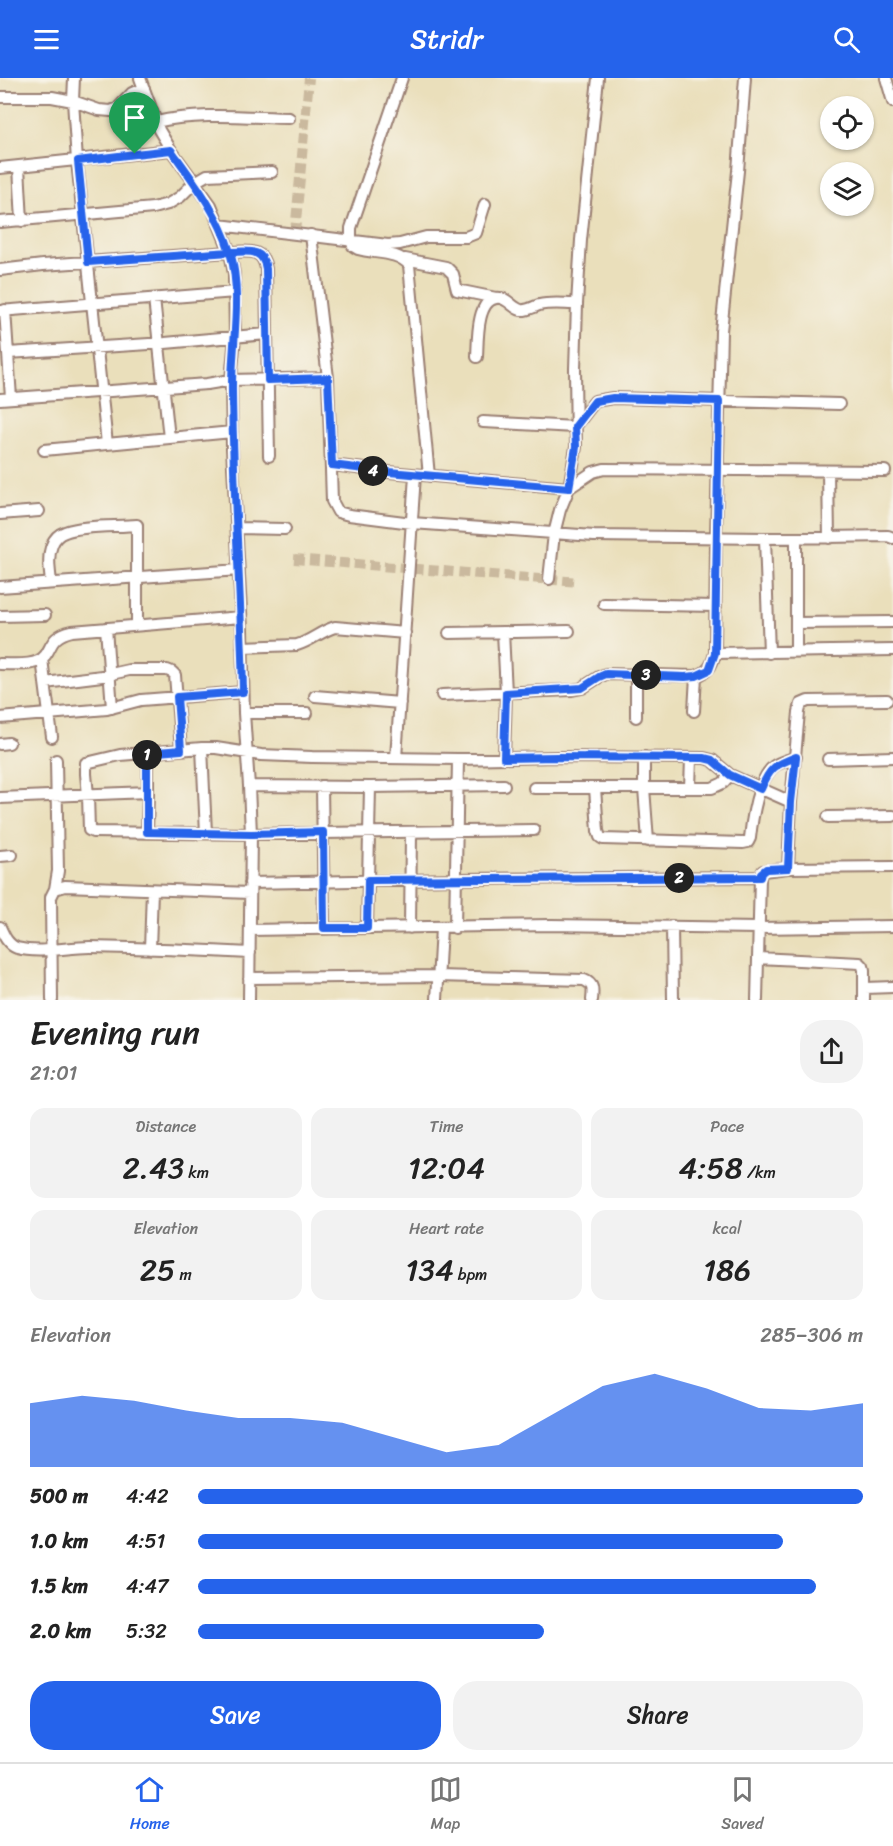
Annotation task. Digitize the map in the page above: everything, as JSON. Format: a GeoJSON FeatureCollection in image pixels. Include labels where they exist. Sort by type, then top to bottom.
{"type":"FeatureCollection","features":[{"type":"Feature","properties":{"kind":"street"},"geometry":{"type":"LineString","coordinates":[[74,78],[73,101],[78,161],[107,444]]}},
{"type":"Feature","properties":{"kind":"street"},"geometry":{"type":"LineString","coordinates":[[402,78],[351,228],[353,246],[358,249],[446,267],[453,274],[457,290],[508,301],[521,310],[543,304],[577,304]]}},
{"type":"Feature","properties":{"kind":"street"},"geometry":{"type":"LineString","coordinates":[[549,579],[554,534],[569,488],[576,447],[577,304],[581,240],[598,78]]}},
{"type":"Feature","properties":{"kind":"street"},"geometry":{"type":"LineString","coordinates":[[442,695],[572,690],[582,688],[606,674],[696,676],[709,670],[715,653],[722,320],[738,171],[745,78]]}},
{"type":"Feature","properties":{"kind":"street"},"geometry":{"type":"LineString","coordinates":[[886,78],[893,102]]}},
{"type":"Feature","properties":{"kind":"street"},"geometry":{"type":"LineString","coordinates":[[0,97],[52,96],[99,110],[111,111],[118,108],[142,83],[156,122],[171,150],[211,206],[230,252],[235,292],[235,337],[231,380],[232,432],[243,713],[251,834],[249,1000]]}},
{"type":"Feature","properties":{"kind":"street"},"geometry":{"type":"LineString","coordinates":[[156,122],[191,116],[289,118]]}},
{"type":"Feature","properties":{"kind":"street"},"geometry":{"type":"LineString","coordinates":[[0,168],[171,150]]}},
{"type":"Feature","properties":{"kind":"street"},"geometry":{"type":"LineString","coordinates":[[19,167],[22,221]]}},
{"type":"Feature","properties":{"kind":"street"},"geometry":{"type":"LineString","coordinates":[[0,222],[153,208],[168,204],[207,175],[272,172]]}},
{"type":"Feature","properties":{"kind":"street"},"geometry":{"type":"LineString","coordinates":[[219,225],[388,245],[426,237],[466,237],[476,233],[485,204]]}},
{"type":"Feature","properties":{"kind":"street"},"geometry":{"type":"LineString","coordinates":[[311,235],[328,378],[332,501],[338,512],[412,523],[554,534],[716,538],[888,536],[893,538]]}},
{"type":"Feature","properties":{"kind":"street"},"geometry":{"type":"LineString","coordinates":[[0,270],[230,252],[253,252],[261,255],[265,260],[269,456]]}},
{"type":"Feature","properties":{"kind":"street"},"geometry":{"type":"LineString","coordinates":[[405,259],[409,265],[429,476]]}},
{"type":"Feature","properties":{"kind":"street"},"geometry":{"type":"LineString","coordinates":[[235,292],[2,310],[8,353],[5,398],[101,393],[231,380],[328,378]]}},
{"type":"Feature","properties":{"kind":"street"},"geometry":{"type":"LineString","coordinates":[[477,357],[481,315],[486,304],[496,298]]}},
{"type":"Feature","properties":{"kind":"street"},"geometry":{"type":"LineString","coordinates":[[154,299],[169,438]]}},
{"type":"Feature","properties":{"kind":"street"},"geometry":{"type":"LineString","coordinates":[[8,353],[159,344],[267,334]]}},
{"type":"Feature","properties":{"kind":"street"},"geometry":{"type":"LineString","coordinates":[[575,427],[595,401],[613,398],[839,404]]}},
{"type":"Feature","properties":{"kind":"street"},"geometry":{"type":"LineString","coordinates":[[483,422],[575,427]]}},
{"type":"Feature","properties":{"kind":"street"},"geometry":{"type":"LineString","coordinates":[[44,450],[232,432]]}},
{"type":"Feature","properties":{"kind":"street"},"geometry":{"type":"LineString","coordinates":[[332,465],[415,475],[569,488],[593,472],[604,469],[885,471]]}},
{"type":"Feature","properties":{"kind":"street"},"geometry":{"type":"LineString","coordinates":[[828,471],[829,538]]}},
{"type":"Feature","properties":{"kind":"street"},"geometry":{"type":"LineString","coordinates":[[396,758],[415,475]]}},
{"type":"Feature","properties":{"kind":"street"},"geometry":{"type":"LineString","coordinates":[[0,514],[39,511]]}},
{"type":"Feature","properties":{"kind":"street"},"geometry":{"type":"LineString","coordinates":[[51,583],[50,555],[52,543],[57,536],[64,532],[77,530],[137,525],[136,625]]}},
{"type":"Feature","properties":{"kind":"street"},"geometry":{"type":"LineString","coordinates":[[237,528],[285,529]]}},
{"type":"Feature","properties":{"kind":"street"},"geometry":{"type":"LineString","coordinates":[[765,538],[769,653]]}},
{"type":"Feature","properties":{"kind":"street"},"geometry":{"type":"LineString","coordinates":[[796,538],[796,651]]}},
{"type":"Feature","properties":{"kind":"street"},"geometry":{"type":"LineString","coordinates":[[0,587],[239,570]]}},
{"type":"Feature","properties":{"kind":"street"},"geometry":{"type":"LineString","coordinates":[[604,604],[716,606]]}},
{"type":"Feature","properties":{"kind":"street"},"geometry":{"type":"LineString","coordinates":[[0,616],[45,615]]}},
{"type":"Feature","properties":{"kind":"street"},"geometry":{"type":"LineString","coordinates":[[0,664],[32,663],[42,659],[54,640],[62,633],[72,631],[241,617]]}},
{"type":"Feature","properties":{"kind":"street"},"geometry":{"type":"LineString","coordinates":[[796,623],[893,622]]}},
{"type":"Feature","properties":{"kind":"street"},"geometry":{"type":"LineString","coordinates":[[242,646],[297,645],[326,629],[335,627],[405,633]]}},
{"type":"Feature","properties":{"kind":"street"},"geometry":{"type":"LineString","coordinates":[[106,628],[112,708]]}},
{"type":"Feature","properties":{"kind":"street"},"geometry":{"type":"LineString","coordinates":[[449,633],[569,631]]}},
{"type":"Feature","properties":{"kind":"street"},"geometry":{"type":"LineString","coordinates":[[503,632],[506,693],[504,758]]}},
{"type":"Feature","properties":{"kind":"street"},"geometry":{"type":"LineString","coordinates":[[715,653],[893,650]]}},
{"type":"Feature","properties":{"kind":"street"},"geometry":{"type":"LineString","coordinates":[[42,659],[52,737]]}},
{"type":"Feature","properties":{"kind":"street"},"geometry":{"type":"LineString","coordinates":[[45,682],[110,675],[129,670],[172,672],[175,675],[181,750]]}},
{"type":"Feature","properties":{"kind":"street"},"geometry":{"type":"LineString","coordinates":[[636,675],[636,717]]}},
{"type":"Feature","properties":{"kind":"street"},"geometry":{"type":"LineString","coordinates":[[694,711],[696,676]]}},
{"type":"Feature","properties":{"kind":"street"},"geometry":{"type":"LineString","coordinates":[[0,718],[112,708],[129,702],[243,692]]}},
{"type":"Feature","properties":{"kind":"street"},"geometry":{"type":"LineString","coordinates":[[315,696],[400,702]]}},
{"type":"Feature","properties":{"kind":"street"},"geometry":{"type":"LineString","coordinates":[[788,868],[791,802],[801,704],[808,701],[887,700]]}},
{"type":"Feature","properties":{"kind":"street"},"geometry":{"type":"LineString","coordinates":[[243,713],[307,713]]}},
{"type":"Feature","properties":{"kind":"street"},"geometry":{"type":"LineString","coordinates":[[202,748],[206,834]]}},
{"type":"Feature","properties":{"kind":"street"},"geometry":{"type":"LineString","coordinates":[[534,830],[251,834],[93,832],[89,830],[86,763],[112,756],[202,748],[216,748],[247,754],[396,758],[692,758],[712,760],[730,775],[791,802]]}},
{"type":"Feature","properties":{"kind":"street"},"geometry":{"type":"LineString","coordinates":[[147,753],[147,832]]}},
{"type":"Feature","properties":{"kind":"street"},"geometry":{"type":"LineString","coordinates":[[644,757],[648,841]]}},
{"type":"Feature","properties":{"kind":"street"},"geometry":{"type":"LineString","coordinates":[[595,788],[600,837],[608,840],[743,843],[748,842],[750,838],[755,807],[768,774],[775,765],[796,757]]}},
{"type":"Feature","properties":{"kind":"street"},"geometry":{"type":"LineString","coordinates":[[690,788],[692,758]]}},
{"type":"Feature","properties":{"kind":"street"},"geometry":{"type":"LineString","coordinates":[[828,759],[893,758]]}},
{"type":"Feature","properties":{"kind":"street"},"geometry":{"type":"LineString","coordinates":[[455,928],[458,759]]}},
{"type":"Feature","properties":{"kind":"street"},"geometry":{"type":"LineString","coordinates":[[52,1000],[51,897],[58,871],[56,760]]}},
{"type":"Feature","properties":{"kind":"street"},"geometry":{"type":"LineString","coordinates":[[534,788],[690,788],[718,786],[730,775]]}},
{"type":"Feature","properties":{"kind":"street"},"geometry":{"type":"LineString","coordinates":[[249,786],[370,787],[504,784]]}},
{"type":"Feature","properties":{"kind":"street"},"geometry":{"type":"LineString","coordinates":[[322,786],[324,928]]}},
{"type":"Feature","properties":{"kind":"street"},"geometry":{"type":"LineString","coordinates":[[367,928],[370,787]]}},
{"type":"Feature","properties":{"kind":"street"},"geometry":{"type":"LineString","coordinates":[[0,798],[148,792]]}},
{"type":"Feature","properties":{"kind":"street"},"geometry":{"type":"LineString","coordinates":[[828,818],[893,816]]}},
{"type":"Feature","properties":{"kind":"street"},"geometry":{"type":"LineString","coordinates":[[410,928],[411,833]]}},
{"type":"Feature","properties":{"kind":"street"},"geometry":{"type":"LineString","coordinates":[[0,856],[12,855]]}},
{"type":"Feature","properties":{"kind":"street"},"geometry":{"type":"LineString","coordinates":[[757,1000],[761,873],[766,869],[788,868],[893,867]]}},
{"type":"Feature","properties":{"kind":"street"},"geometry":{"type":"LineString","coordinates":[[55,889],[65,886],[152,890],[250,888],[323,882],[410,879],[760,877]]}},
{"type":"Feature","properties":{"kind":"street"},"geometry":{"type":"LineString","coordinates":[[150,949],[152,890]]}},
{"type":"Feature","properties":{"kind":"street"},"geometry":{"type":"LineString","coordinates":[[250,930],[550,926],[758,928],[893,926]]}},
{"type":"Feature","properties":{"kind":"street"},"geometry":{"type":"LineString","coordinates":[[672,926],[673,1000]]}},
{"type":"Feature","properties":{"kind":"street"},"geometry":{"type":"LineString","coordinates":[[0,927],[9,944],[15,947],[50,951],[75,947],[250,953]]}},
{"type":"Feature","properties":{"kind":"street"},"geometry":{"type":"LineString","coordinates":[[437,1000],[441,928]]}},
{"type":"Feature","properties":{"kind":"street"},"geometry":{"type":"LineString","coordinates":[[758,958],[860,963],[864,970],[864,1000]]}},
{"type":"Feature","properties":{"kind":"street"},"geometry":{"type":"LineString","coordinates":[[249,978],[438,976],[584,980],[592,986],[592,1000]]}},
{"type":"Feature","properties":{"kind":"street"},"geometry":{"type":"LineString","coordinates":[[864,988],[893,987]]}},
{"type":"Feature","properties":{"kind":"tunnel"},"geometry":{"type":"LineString","coordinates":[[295,233],[309,78]]}},
{"type":"Feature","properties":{"kind":"tunnel"},"geometry":{"type":"LineString","coordinates":[[294,559],[578,582]]}},
{"type":"Feature","properties":{"kind":"route"},"geometry":{"type":"LineString","coordinates":[[135,154],[78,161],[88,262],[230,252],[253,252],[261,255],[265,260],[266,269],[268,380],[328,378],[332,465],[569,488],[576,447],[575,427],[595,401],[613,398],[719,401],[715,653],[709,670],[704,674],[685,677],[606,674],[582,688],[572,690],[506,693],[504,758],[704,758],[712,760],[730,775],[761,789],[775,765],[796,757],[788,868],[766,869],[760,877],[368,880],[367,928],[324,928],[323,832],[251,834],[147,832],[147,753],[181,750],[177,697],[243,692],[242,630],[232,448],[231,380],[235,309],[234,274],[230,252],[211,206],[171,150],[135,154]]}}]}
